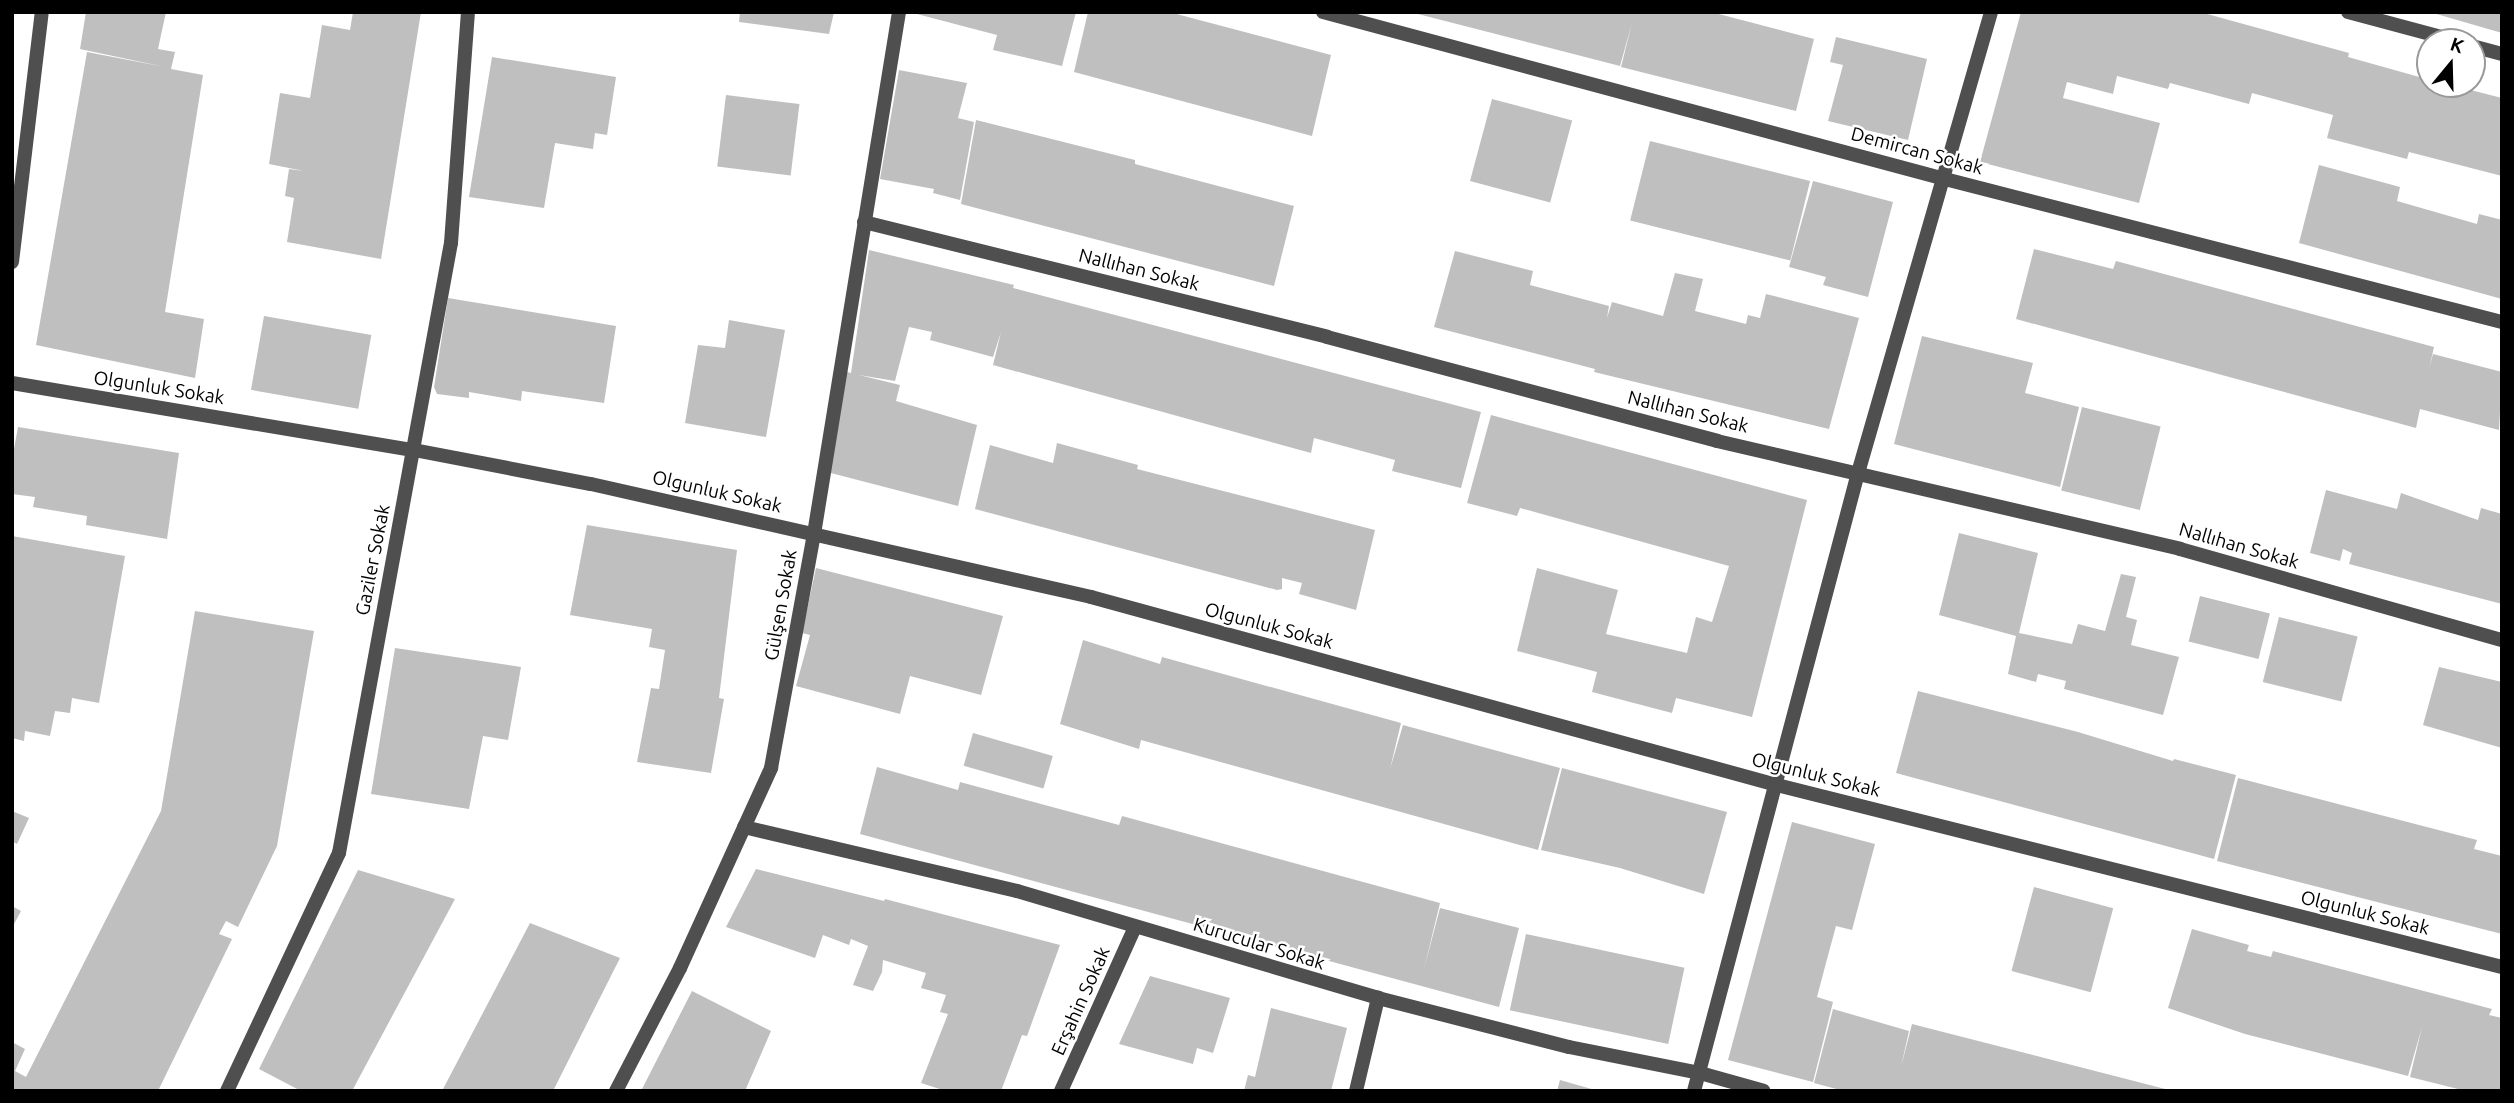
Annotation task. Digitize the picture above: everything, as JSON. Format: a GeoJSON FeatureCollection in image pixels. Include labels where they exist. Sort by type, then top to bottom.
{"type":"FeatureCollection","features":[{"type":"Feature","properties":{"kind":"street"},"geometry":{"type":"LineString","coordinates":[[12,262],[41,12]]}},
{"type":"Feature","properties":{"kind":"street","name":"Gaziler Sokak"},"geometry":{"type":"LineString","coordinates":[[227,1091],[339,853],[451,243],[468,12]]}},
{"type":"Feature","properties":{"kind":"street","name":"Gülşen Sokak"},"geometry":{"type":"LineString","coordinates":[[616,1091],[680,968],[771,768],[814,534],[898,12]]}},
{"type":"Feature","properties":{"kind":"street","name":"Demircan Sokak"},"geometry":{"type":"LineString","coordinates":[[1323,12],[1941,178],[2502,322]]}},
{"type":"Feature","properties":{"kind":"street"},"geometry":{"type":"LineString","coordinates":[[1694,1091],[1858,473],[1991,12]]}},
{"type":"Feature","properties":{"kind":"street"},"geometry":{"type":"LineString","coordinates":[[2348,12],[2416,30]]}},
{"type":"Feature","properties":{"kind":"street","name":"Nallıhan Sokak"},"geometry":{"type":"LineString","coordinates":[[864,222],[1327,337],[1717,441],[2180,549],[2502,640]]}},
{"type":"Feature","properties":{"kind":"street","name":"Olgunluk Sokak"},"geometry":{"type":"LineString","coordinates":[[12,383],[414,450],[591,484],[1091,597],[1777,785],[2502,967]]}},
{"type":"Feature","properties":{"kind":"street","name":"Kurucular Sokak"},"geometry":{"type":"LineString","coordinates":[[744,827],[1017,891],[1378,998],[1569,1047],[1700,1073],[1765,1091]]}},
{"type":"Feature","properties":{"kind":"street","name":"Erşahin Sokak"},"geometry":{"type":"LineString","coordinates":[[1061,1091],[1135,927]]}},
{"type":"Feature","properties":{"kind":"street"},"geometry":{"type":"LineString","coordinates":[[1356,1091],[1378,998]]}},
{"type":"Feature","properties":{"kind":"building"},"geometry":{"type":"Polygon","coordinates":[[[86,12],[166,12],[158,49],[175,52],[171,69],[203,75],[165,312],[204,319],[195,378],[36,345],[87,52],[165,67],[80,49],[86,12]]]}},
{"type":"Feature","properties":{"kind":"building"},"geometry":{"type":"Polygon","coordinates":[[[353,12],[421,12],[381,259],[287,242],[294,198],[285,196],[289,169],[304,171],[269,164],[280,93],[310,98],[322,25],[350,30],[353,12]]]}},
{"type":"Feature","properties":{"kind":"building"},"geometry":{"type":"Polygon","coordinates":[[[740,12],[834,12],[829,34],[739,22],[740,12]]]}},
{"type":"Feature","properties":{"kind":"building"},"geometry":{"type":"Polygon","coordinates":[[[1076,12],[1062,66],[993,50],[997,35],[913,13],[1076,12]]]}},
{"type":"Feature","properties":{"kind":"building"},"geometry":{"type":"Polygon","coordinates":[[[1088,12],[1169,12],[1331,55],[1312,136],[1074,72],[1088,12]]]}},
{"type":"Feature","properties":{"kind":"building"},"geometry":{"type":"Polygon","coordinates":[[[1711,12],[1814,39],[1796,111],[1621,67],[1632,23],[1620,66],[1414,13],[1711,12]]]}},
{"type":"Feature","properties":{"kind":"building"},"geometry":{"type":"Polygon","coordinates":[[[2021,12],[2200,12],[2349,53],[2348,57],[2416,76],[2416,98],[2486,98],[2486,94],[2502,98],[2502,176],[2409,152],[2407,159],[2327,138],[2333,115],[2252,93],[2249,104],[2170,83],[2168,89],[2117,76],[2113,94],[2067,82],[2063,98],[2160,123],[2139,203],[1980,162],[2021,12]]]}},
{"type":"Feature","properties":{"kind":"building"},"geometry":{"type":"Polygon","coordinates":[[[2502,12],[2502,33],[2433,13],[2502,12]]]}},
{"type":"Feature","properties":{"kind":"building"},"geometry":{"type":"Polygon","coordinates":[[[1836,37],[1927,59],[1908,140],[1828,121],[1843,65],[1830,62],[1836,37]]]}},
{"type":"Feature","properties":{"kind":"building"},"geometry":{"type":"Polygon","coordinates":[[[492,57],[616,77],[607,135],[595,133],[593,149],[555,143],[544,208],[469,197],[492,57]]]}},
{"type":"Feature","properties":{"kind":"building"},"geometry":{"type":"Polygon","coordinates":[[[899,70],[967,83],[958,118],[974,122],[960,200],[933,193],[934,189],[880,179],[899,70]]]}},
{"type":"Feature","properties":{"kind":"building"},"geometry":{"type":"Polygon","coordinates":[[[726,95],[799,104],[791,175],[717,166],[726,95]]]}},
{"type":"Feature","properties":{"kind":"building"},"geometry":{"type":"Polygon","coordinates":[[[1492,99],[1572,120],[1550,203],[1470,181],[1492,99]]]}},
{"type":"Feature","properties":{"kind":"building"},"geometry":{"type":"Polygon","coordinates":[[[976,120],[1135,160],[1135,164],[1294,206],[1274,286],[961,204],[976,120]]]}},
{"type":"Feature","properties":{"kind":"building"},"geometry":{"type":"Polygon","coordinates":[[[1650,141],[1810,181],[1790,260],[1630,221],[1650,141]]]}},
{"type":"Feature","properties":{"kind":"building"},"geometry":{"type":"Polygon","coordinates":[[[2319,165],[2400,187],[2397,201],[2477,224],[2479,214],[2502,220],[2502,299],[2299,243],[2319,165]]]}},
{"type":"Feature","properties":{"kind":"building"},"geometry":{"type":"Polygon","coordinates":[[[1813,181],[1893,202],[1868,297],[1823,285],[1826,277],[1789,267],[1813,181]]]}},
{"type":"Feature","properties":{"kind":"building"},"geometry":{"type":"Polygon","coordinates":[[[2034,249],[2113,269],[2116,261],[2434,347],[2429,369],[2433,354],[2502,372],[2499,430],[2420,409],[2416,428],[2016,319],[2034,249]]]}},
{"type":"Feature","properties":{"kind":"building"},"geometry":{"type":"Polygon","coordinates":[[[869,250],[1014,285],[1013,288],[1481,412],[1461,488],[1392,471],[1395,460],[1314,438],[1311,453],[993,365],[1001,332],[993,357],[930,340],[932,332],[909,327],[895,381],[859,375],[900,385],[896,401],[977,425],[958,506],[827,472],[844,371],[851,373],[869,250]]]}},
{"type":"Feature","properties":{"kind":"building"},"geometry":{"type":"Polygon","coordinates":[[[1455,251],[1533,271],[1530,285],[1609,306],[1607,318],[1612,302],[1663,316],[1675,273],[1703,279],[1695,311],[1746,324],[1748,315],[1760,318],[1766,294],[1859,318],[1829,429],[1594,372],[1595,369],[1434,327],[1455,251]]]}},
{"type":"Feature","properties":{"kind":"building"},"geometry":{"type":"Polygon","coordinates":[[[448,298],[616,326],[604,403],[522,391],[521,401],[469,392],[469,398],[437,394],[434,387],[448,298]]]}},
{"type":"Feature","properties":{"kind":"building"},"geometry":{"type":"Polygon","coordinates":[[[264,316],[371,335],[358,409],[251,390],[264,316]]]}},
{"type":"Feature","properties":{"kind":"building"},"geometry":{"type":"Polygon","coordinates":[[[729,320],[785,330],[766,437],[685,423],[698,345],[725,348],[729,320]]]}},
{"type":"Feature","properties":{"kind":"building"},"geometry":{"type":"Polygon","coordinates":[[[1922,336],[2033,363],[2025,393],[2079,407],[2060,487],[1894,444],[1922,336]]]}},
{"type":"Feature","properties":{"kind":"building"},"geometry":{"type":"Polygon","coordinates":[[[2082,407],[2161,427],[2140,510],[2061,490],[2082,407]]]}},
{"type":"Feature","properties":{"kind":"building"},"geometry":{"type":"Polygon","coordinates":[[[1491,415],[1807,500],[1752,717],[1676,698],[1672,713],[1592,692],[1597,672],[1517,651],[1537,568],[1618,590],[1606,634],[1687,653],[1696,617],[1712,622],[1729,566],[1520,508],[1517,516],[1467,503],[1491,415]]]}},
{"type":"Feature","properties":{"kind":"building"},"geometry":{"type":"Polygon","coordinates":[[[18,427],[179,453],[167,539],[86,525],[87,516],[33,507],[35,497],[12,494],[12,460],[18,427]]]}},
{"type":"Feature","properties":{"kind":"building"},"geometry":{"type":"Polygon","coordinates":[[[1057,443],[1138,465],[1137,469],[1375,530],[1356,610],[1299,594],[1302,583],[1282,578],[1282,589],[1277,590],[975,509],[990,445],[1053,463],[1057,443]]]}},
{"type":"Feature","properties":{"kind":"building"},"geometry":{"type":"Polygon","coordinates":[[[2326,490],[2397,509],[2401,493],[2478,520],[2481,508],[2502,514],[2502,604],[2349,564],[2352,553],[2343,549],[2340,561],[2310,553],[2326,490]]]}},
{"type":"Feature","properties":{"kind":"building"},"geometry":{"type":"Polygon","coordinates":[[[587,525],[737,550],[719,698],[724,699],[711,773],[637,762],[651,688],[659,689],[665,650],[649,647],[652,629],[570,615],[587,525]]]}},
{"type":"Feature","properties":{"kind":"building"},"geometry":{"type":"Polygon","coordinates":[[[1959,533],[2038,553],[2019,633],[2072,644],[2078,624],[2105,631],[2121,574],[2136,577],[2126,617],[2137,620],[2131,645],[2179,657],[2163,715],[2064,689],[2066,681],[2038,674],[2036,682],[2008,674],[2016,636],[1939,615],[1959,533]]]}},
{"type":"Feature","properties":{"kind":"building"},"geometry":{"type":"Polygon","coordinates":[[[12,536],[125,556],[99,703],[72,698],[70,713],[55,711],[50,736],[25,731],[24,741],[12,738],[12,536]]]}},
{"type":"Feature","properties":{"kind":"building"},"geometry":{"type":"Polygon","coordinates":[[[816,568],[1003,616],[981,695],[910,676],[900,714],[796,686],[810,635],[802,633],[816,568]]]}},
{"type":"Feature","properties":{"kind":"building"},"geometry":{"type":"Polygon","coordinates":[[[2200,596],[2270,613],[2258,659],[2189,642],[2200,596]]]}},
{"type":"Feature","properties":{"kind":"building"},"geometry":{"type":"Polygon","coordinates":[[[195,611],[314,631],[277,846],[238,927],[226,921],[219,934],[232,939],[158,1091],[12,1091],[12,1042],[25,1049],[15,1071],[26,1077],[161,811],[195,611]]]}},
{"type":"Feature","properties":{"kind":"building"},"geometry":{"type":"Polygon","coordinates":[[[2279,617],[2358,637],[2341,702],[2263,682],[2279,617]]]}},
{"type":"Feature","properties":{"kind":"building"},"geometry":{"type":"Polygon","coordinates":[[[1083,640],[1160,664],[1162,657],[1401,723],[1390,769],[1403,725],[1560,768],[1538,850],[1141,740],[1139,749],[1060,724],[1083,640]]]}},
{"type":"Feature","properties":{"kind":"building"},"geometry":{"type":"Polygon","coordinates":[[[395,648],[521,667],[508,740],[483,736],[469,809],[371,794],[395,648]]]}},
{"type":"Feature","properties":{"kind":"building"},"geometry":{"type":"Polygon","coordinates":[[[2439,667],[2502,682],[2502,748],[2423,725],[2439,667]]]}},
{"type":"Feature","properties":{"kind":"building"},"geometry":{"type":"Polygon","coordinates":[[[1918,691],[2078,732],[2173,761],[2174,759],[2236,775],[2214,859],[1896,773],[1918,691]]]}},
{"type":"Feature","properties":{"kind":"building"},"geometry":{"type":"Polygon","coordinates":[[[973,733],[1053,756],[1043,789],[964,766],[973,733]]]}},
{"type":"Feature","properties":{"kind":"building"},"geometry":{"type":"Polygon","coordinates":[[[877,767],[958,790],[960,782],[1119,825],[1122,816],[1440,903],[1424,969],[1440,908],[1519,928],[1499,1007],[860,834],[877,767]]]}},
{"type":"Feature","properties":{"kind":"building"},"geometry":{"type":"Polygon","coordinates":[[[1562,768],[1727,812],[1704,894],[1620,868],[1541,850],[1562,768]]]}},
{"type":"Feature","properties":{"kind":"building"},"geometry":{"type":"Polygon","coordinates":[[[2238,778],[2477,840],[2474,849],[2502,856],[2502,934],[2217,861],[2238,778]]]}},
{"type":"Feature","properties":{"kind":"building"},"geometry":{"type":"Polygon","coordinates":[[[12,811],[29,818],[17,844],[12,841],[12,811]]]}},
{"type":"Feature","properties":{"kind":"building"},"geometry":{"type":"Polygon","coordinates":[[[1792,822],[1875,844],[1852,930],[1836,926],[1817,997],[1833,1002],[1813,1082],[1728,1060],[1792,822]]]}},
{"type":"Feature","properties":{"kind":"building"},"geometry":{"type":"Polygon","coordinates":[[[756,869],[884,901],[885,899],[1060,945],[1027,1036],[1022,1035],[1001,1091],[946,1091],[921,1083],[948,1014],[940,1012],[946,995],[921,988],[926,973],[883,960],[882,972],[873,991],[853,985],[868,946],[851,939],[849,945],[823,935],[815,958],[726,927],[756,869]]]}},
{"type":"Feature","properties":{"kind":"building"},"geometry":{"type":"Polygon","coordinates":[[[358,870],[455,899],[352,1091],[301,1091],[259,1069],[358,870]]]}},
{"type":"Feature","properties":{"kind":"building"},"geometry":{"type":"Polygon","coordinates":[[[2034,887],[2113,908],[2091,992],[2011,971],[2034,887]]]}},
{"type":"Feature","properties":{"kind":"building"},"geometry":{"type":"Polygon","coordinates":[[[12,906],[21,911],[12,928],[12,906]]]}},
{"type":"Feature","properties":{"kind":"building"},"geometry":{"type":"Polygon","coordinates":[[[530,923],[620,958],[553,1091],[442,1091],[530,923]]]}},
{"type":"Feature","properties":{"kind":"building"},"geometry":{"type":"Polygon","coordinates":[[[2192,929],[2249,945],[2247,951],[2271,957],[2273,951],[2492,1009],[2489,1015],[2502,1018],[2502,1091],[2466,1091],[2410,1077],[2422,1027],[2408,1076],[2245,1034],[2168,1008],[2192,929]]]}},
{"type":"Feature","properties":{"kind":"building"},"geometry":{"type":"Polygon","coordinates":[[[1526,934],[1684,968],[1668,1044],[1510,1010],[1526,934]]]}},
{"type":"Feature","properties":{"kind":"building"},"geometry":{"type":"Polygon","coordinates":[[[1150,976],[1230,998],[1213,1053],[1197,1048],[1193,1064],[1119,1044],[1150,976]]]}},
{"type":"Feature","properties":{"kind":"building"},"geometry":{"type":"Polygon","coordinates":[[[692,991],[771,1031],[745,1091],[641,1091],[692,991]]]}},
{"type":"Feature","properties":{"kind":"building"},"geometry":{"type":"Polygon","coordinates":[[[1271,1008],[1347,1028],[1331,1091],[1244,1091],[1248,1075],[1255,1077],[1271,1008]]]}},
{"type":"Feature","properties":{"kind":"building"},"geometry":{"type":"Polygon","coordinates":[[[1833,1009],[1909,1031],[1901,1067],[1912,1024],[2173,1091],[1844,1091],[1814,1083],[1833,1009]]]}},
{"type":"Feature","properties":{"kind":"building"},"geometry":{"type":"Polygon","coordinates":[[[1560,1080],[1595,1090],[1595,1091],[1557,1091],[1560,1080]]]}}]}
